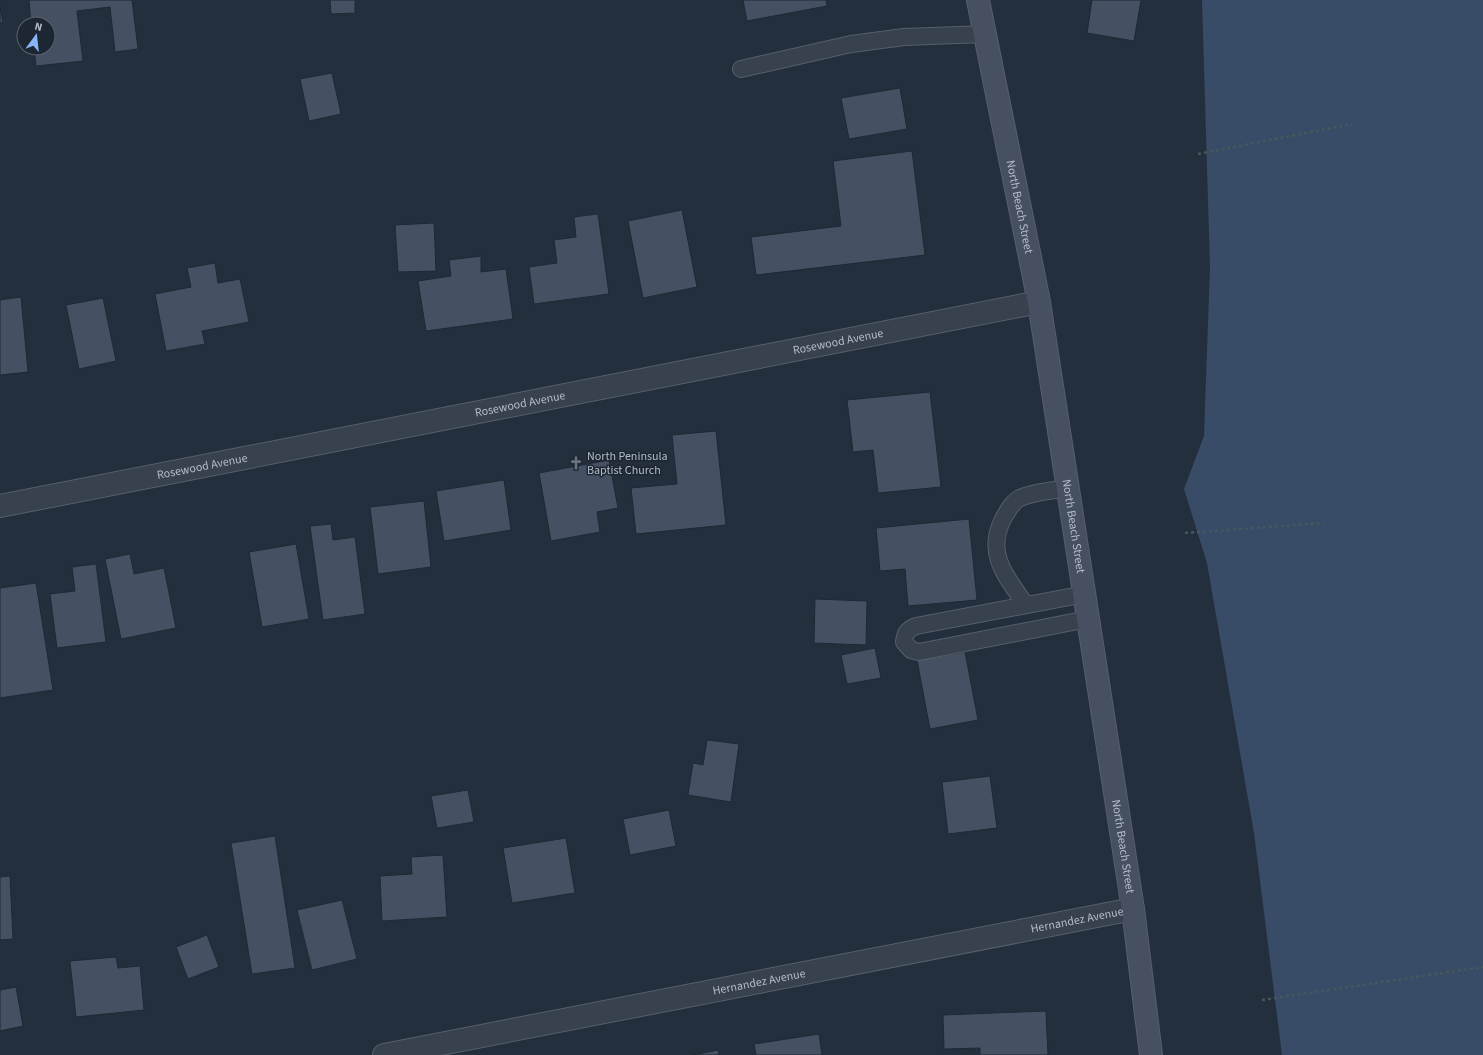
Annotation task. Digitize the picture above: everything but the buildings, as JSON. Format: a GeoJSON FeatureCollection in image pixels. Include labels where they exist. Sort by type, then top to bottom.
{"type":"FeatureCollection","features":[{"type":"Feature","properties":{"kind":"street","name":"North Beach Street"},"geometry":{"type":"LineString","coordinates":[[978,0],[1039,302],[1133,909],[1151,1055]]}},
{"type":"Feature","properties":{"kind":"street","name":"Rosewood Avenue"},"geometry":{"type":"LineString","coordinates":[[0,506],[1039,302]]}},
{"type":"Feature","properties":{"kind":"street","name":"Hernandez Avenue"},"geometry":{"type":"LineString","coordinates":[[384,1055],[1133,909]]}},
{"type":"Feature","properties":{"kind":"lane"},"geometry":{"type":"LineString","coordinates":[[741,69],[851,44],[904,37],[985,34]]}},
{"type":"Feature","properties":{"kind":"lane"},"geometry":{"type":"LineString","coordinates":[[1026,606],[1007,579],[998,560],[996,542],[1000,526],[1007,510],[1018,499],[1032,494],[1068,488]]}},
{"type":"Feature","properties":{"kind":"lane"},"geometry":{"type":"LineString","coordinates":[[1085,594],[916,626],[904,634],[904,642],[912,650],[919,652],[1088,619]]}},
{"type":"Feature","properties":{"kind":"path"},"geometry":{"type":"LineString","coordinates":[[1198,154],[1352,124]]}},
{"type":"Feature","properties":{"kind":"path"},"geometry":{"type":"LineString","coordinates":[[1185,533],[1324,523]]}},
{"type":"Feature","properties":{"kind":"path"},"geometry":{"type":"LineString","coordinates":[[1262,1000],[1483,967]]}},
{"type":"Feature","properties":{"kind":"water"},"geometry":{"type":"Polygon","coordinates":[[[1202,0],[1483,0],[1483,1055],[1282,1055],[1254,833],[1207,563],[1184,489],[1204,436],[1210,267],[1202,0]]]}},
{"type":"Feature","properties":{"kind":"place","name":"North Peninsula Baptist Church"},"geometry":{"type":"Point","coordinates":[576,463]}}]}
